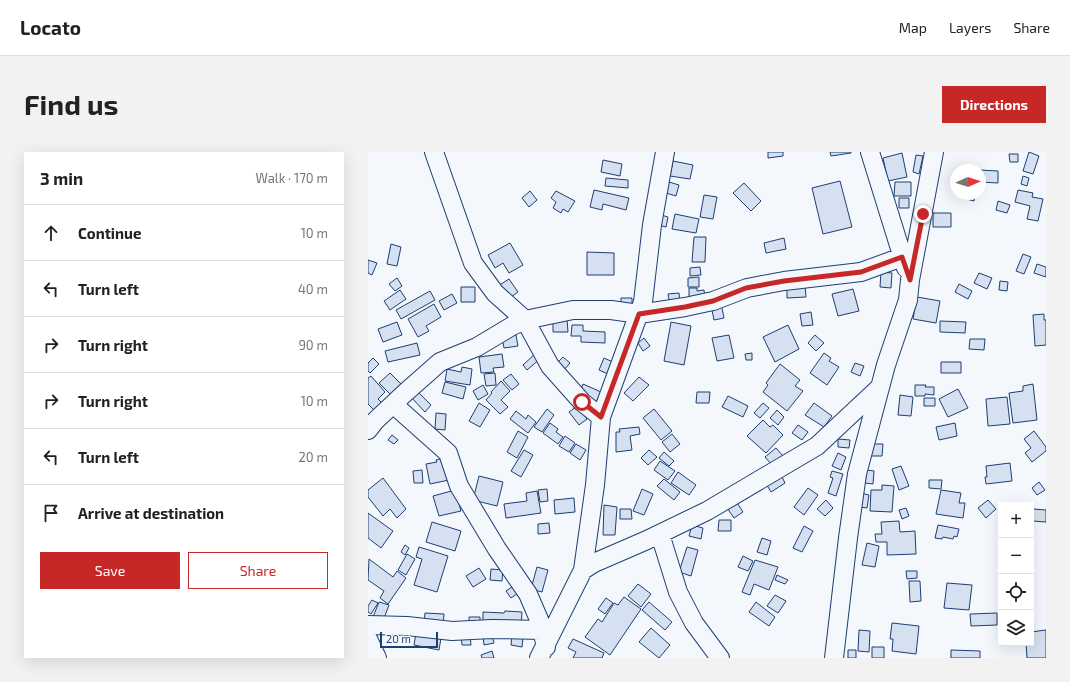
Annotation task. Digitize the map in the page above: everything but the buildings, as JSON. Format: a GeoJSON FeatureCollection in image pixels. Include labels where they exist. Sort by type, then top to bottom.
{"type":"FeatureCollection","features":[{"type":"Feature","properties":{"kind":"street"},"geometry":{"type":"LineString","coordinates":[[434,152],[473,263],[495,293],[525,320],[550,366],[582,402],[601,417]]}},
{"type":"Feature","properties":{"kind":"street"},"geometry":{"type":"LineString","coordinates":[[542,645],[583,570],[595,485],[601,417],[643,302],[652,225],[665,152]]}},
{"type":"Feature","properties":{"kind":"street"},"geometry":{"type":"LineString","coordinates":[[870,152],[910,280]]}},
{"type":"Feature","properties":{"kind":"street"},"geometry":{"type":"LineString","coordinates":[[834,658],[856,481],[879,388],[908,300],[910,280],[934,152]]}},
{"type":"Feature","properties":{"kind":"street"},"geometry":{"type":"LineString","coordinates":[[368,430],[393,404],[440,362],[477,347],[525,320],[573,310],[611,310],[639,314],[685,307],[713,301],[746,288],[784,281],[861,272],[902,257]]}},
{"type":"Feature","properties":{"kind":"street"},"geometry":{"type":"LineString","coordinates":[[583,570],[594,563],[660,534],[707,511],[817,446],[879,388]]}},
{"type":"Feature","properties":{"kind":"street"},"geometry":{"type":"LineString","coordinates":[[393,404],[448,453],[459,486],[497,549],[528,594],[540,622],[542,645]]}},
{"type":"Feature","properties":{"kind":"street"},"geometry":{"type":"LineString","coordinates":[[660,534],[678,592],[694,624],[720,658]]}},
{"type":"Feature","properties":{"kind":"street"},"geometry":{"type":"LineString","coordinates":[[368,625],[407,626],[452,631],[492,629],[542,645]]}},
{"type":"Feature","properties":{"kind":"street"},"geometry":{"type":"LineString","coordinates":[[368,639],[377,658]]}},
{"type":"Feature","properties":{"kind":"route"},"geometry":{"type":"LineString","coordinates":[[582,402],[601,417],[639,314],[713,301],[746,288],[784,281],[861,272],[902,257],[910,280],[923,214]]}}]}
